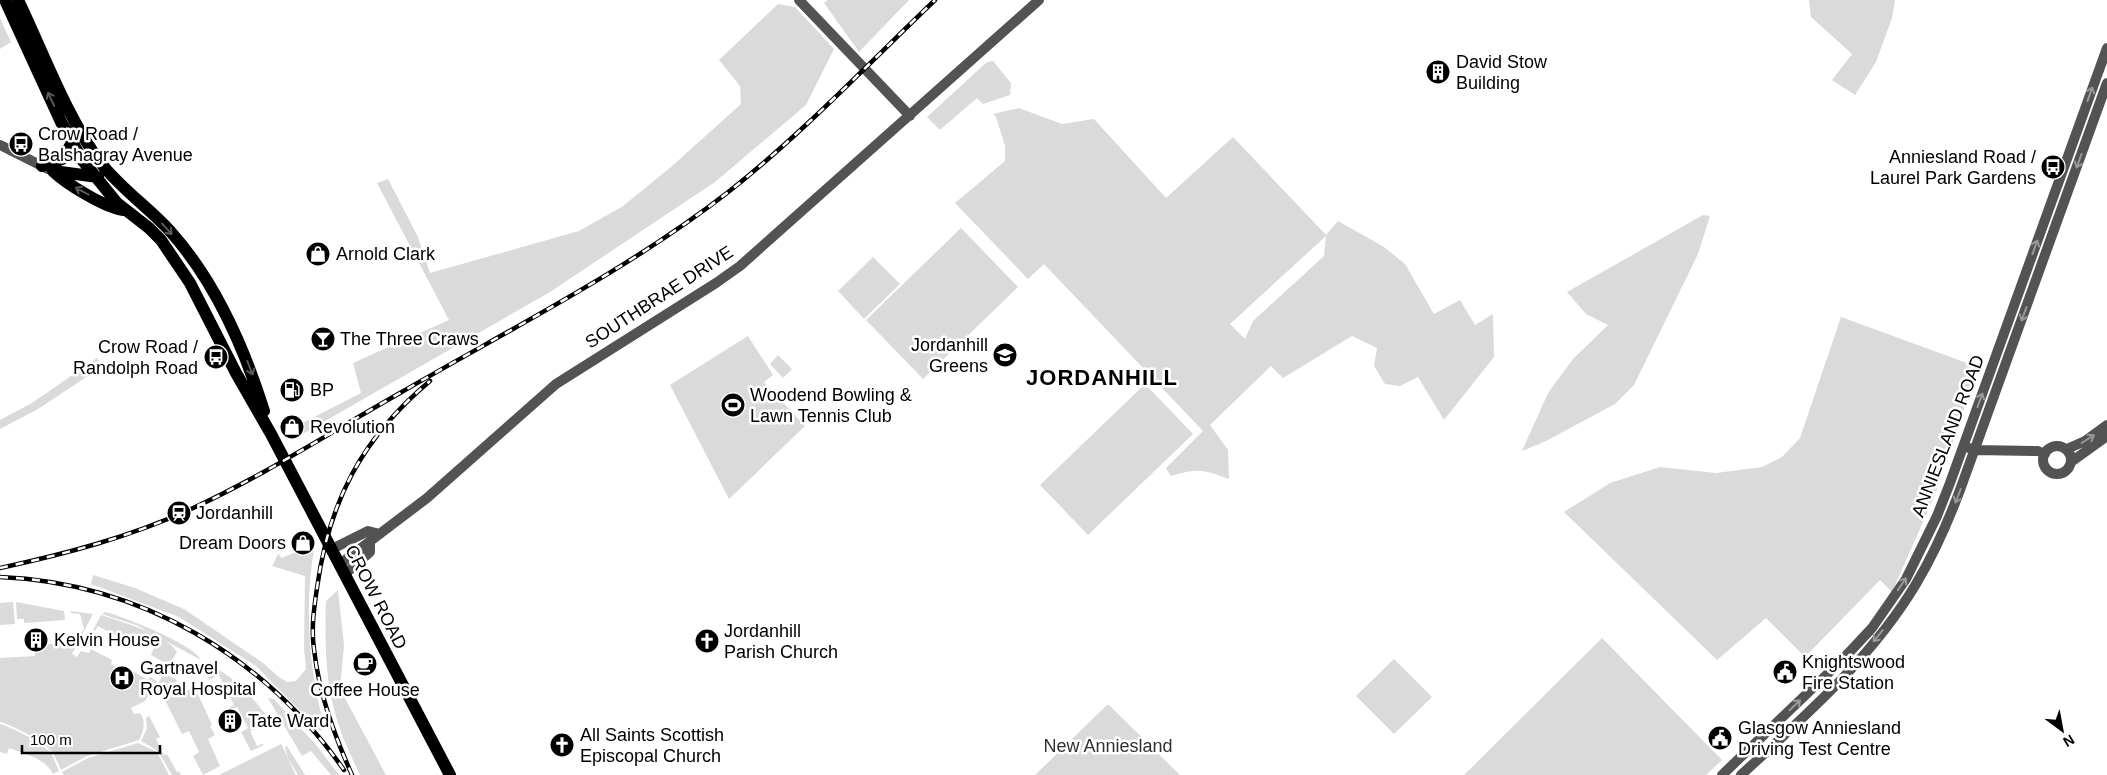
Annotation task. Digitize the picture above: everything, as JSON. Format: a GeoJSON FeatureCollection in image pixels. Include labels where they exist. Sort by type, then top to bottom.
{"type":"FeatureCollection","features":[{"type":"Feature","properties":{"kind":"main road","name":"CROW ROAD"},"geometry":{"type":"LineString","coordinates":[[5,0],[72,143],[95,177],[125,210],[149,228],[161,240],[190,283],[450,775]]}},
{"type":"Feature","properties":{"kind":"main road","name":"CROW ROAD"},"geometry":{"type":"LineString","coordinates":[[18,0],[72,117],[96,157],[113,178],[170,232],[211,289],[251,370],[271,434]]}},
{"type":"Feature","properties":{"kind":"main road"},"geometry":{"type":"LineString","coordinates":[[48,169],[62,158],[72,143]]}},
{"type":"Feature","properties":{"kind":"main road"},"geometry":{"type":"LineString","coordinates":[[48,169],[113,178]]}},
{"type":"Feature","properties":{"kind":"main road"},"geometry":{"type":"LineString","coordinates":[[48,169],[63,181],[113,209],[125,210]]}},
{"type":"Feature","properties":{"kind":"street"},"geometry":{"type":"LineString","coordinates":[[799,0],[910,116]]}},
{"type":"Feature","properties":{"kind":"street","name":"SOUTHBRAE DRIVE"},"geometry":{"type":"LineString","coordinates":[[342,569],[370,540],[427,498],[556,384],[740,266],[1039,0]]}},
{"type":"Feature","properties":{"kind":"street","name":"ANNIESLAND ROAD"},"geometry":{"type":"LineString","coordinates":[[1722,775],[1843,659],[1872,628],[1906,579],[1933,525],[1950,483],[2107,48]]}},
{"type":"Feature","properties":{"kind":"street","name":"ANNIESLAND ROAD"},"geometry":{"type":"LineString","coordinates":[[1741,775],[1852,669],[1886,628],[1916,584],[1946,525],[1975,450],[2107,83]]}},
{"type":"Feature","properties":{"kind":"street"},"geometry":{"type":"LineString","coordinates":[[2077,132],[2088,135]]}},
{"type":"Feature","properties":{"kind":"street"},"geometry":{"type":"LineString","coordinates":[[0,145],[48,169]]}},
{"type":"Feature","properties":{"kind":"street"},"geometry":{"type":"LineString","coordinates":[[2066,449],[2071,457],[2070,467],[2063,473],[2054,474],[2044,464],[2045,454],[2054,446],[2066,449],[2085,441],[2107,425]]}},
{"type":"Feature","properties":{"kind":"street"},"geometry":{"type":"LineString","coordinates":[[2071,462],[2107,436]]}},
{"type":"Feature","properties":{"kind":"street"},"geometry":{"type":"LineString","coordinates":[[1963,446],[1975,450],[2038,451],[2045,454]]}},
{"type":"Feature","properties":{"kind":"street"},"geometry":{"type":"LineString","coordinates":[[332,549],[368,531],[380,534]]}},
{"type":"Feature","properties":{"kind":"green space"},"geometry":{"type":"Polygon","coordinates":[[[827,0],[909,0],[859,52],[824,3],[827,0]]]}},
{"type":"Feature","properties":{"kind":"green space"},"geometry":{"type":"Polygon","coordinates":[[[1809,0],[1895,0],[1892,18],[1876,62],[1855,95],[1832,80],[1852,54],[1811,17],[1809,0]]]}},
{"type":"Feature","properties":{"kind":"green space"},"geometry":{"type":"Polygon","coordinates":[[[778,4],[795,7],[834,49],[806,105],[715,182],[550,292],[292,440],[289,430],[361,393],[353,363],[449,320],[377,183],[388,179],[418,237],[430,273],[579,231],[623,206],[671,167],[741,104],[740,86],[719,60],[778,4]]]}},
{"type":"Feature","properties":{"kind":"green space"},"geometry":{"type":"Polygon","coordinates":[[[0,18],[11,42],[0,49],[0,18]]]}},
{"type":"Feature","properties":{"kind":"green space"},"geometry":{"type":"Polygon","coordinates":[[[993,61],[1011,83],[1010,95],[983,104],[977,98],[940,130],[927,117],[987,62],[993,61]]]}},
{"type":"Feature","properties":{"kind":"green space"},"geometry":{"type":"Polygon","coordinates":[[[1019,108],[1062,124],[1094,119],[1166,198],[1233,137],[1326,235],[1338,221],[1384,247],[1405,264],[1434,314],[1460,300],[1475,325],[1493,314],[1494,357],[1444,420],[1418,377],[1400,386],[1385,384],[1374,366],[1377,348],[1352,336],[1283,378],[1271,366],[1210,425],[1228,450],[1229,479],[1213,473],[1200,471],[1171,476],[1166,468],[1203,431],[1044,264],[1028,279],[955,203],[1005,161],[1005,146],[996,117],[993,114],[1019,108]],[[1326,236],[1230,324],[1245,339],[1253,321],[1324,256],[1326,236]]]}},
{"type":"Feature","properties":{"kind":"green space"},"geometry":{"type":"Polygon","coordinates":[[[1703,215],[1710,216],[1698,254],[1634,385],[1615,404],[1546,441],[1522,451],[1548,393],[1573,359],[1608,325],[1586,314],[1567,292],[1703,215]]]}},
{"type":"Feature","properties":{"kind":"green space"},"geometry":{"type":"Polygon","coordinates":[[[961,228],[1018,287],[923,379],[866,320],[961,228]]]}},
{"type":"Feature","properties":{"kind":"green space"},"geometry":{"type":"Polygon","coordinates":[[[873,257],[900,284],[864,319],[838,291],[873,257]]]}},
{"type":"Feature","properties":{"kind":"green space"},"geometry":{"type":"Polygon","coordinates":[[[1841,317],[1978,367],[1935,495],[1892,592],[1880,580],[1805,657],[1766,618],[1717,660],[1564,512],[1610,483],[1660,467],[1716,473],[1762,467],[1782,457],[1800,438],[1841,317]]]}},
{"type":"Feature","properties":{"kind":"green space","name":"Woodend Bowling & Lawn Tennis Club"},"geometry":{"type":"Polygon","coordinates":[[[748,336],[773,375],[764,382],[805,426],[729,499],[670,385],[748,336]]]}},
{"type":"Feature","properties":{"kind":"green space"},"geometry":{"type":"Polygon","coordinates":[[[778,355],[792,369],[783,378],[770,364],[778,355]]]}},
{"type":"Feature","properties":{"kind":"green space"},"geometry":{"type":"Polygon","coordinates":[[[97,358],[103,366],[38,409],[0,429],[0,420],[32,403],[97,358]]]}},
{"type":"Feature","properties":{"kind":"green space"},"geometry":{"type":"Polygon","coordinates":[[[1145,384],[1193,434],[1088,535],[1040,485],[1145,384]]]}},
{"type":"Feature","properties":{"kind":"green space"},"geometry":{"type":"Polygon","coordinates":[[[315,543],[309,613],[311,659],[325,728],[320,731],[256,666],[179,617],[91,584],[93,575],[135,588],[184,609],[263,663],[279,677],[287,682],[296,681],[306,669],[304,649],[305,576],[272,566],[278,554],[282,558],[315,543]]]}},
{"type":"Feature","properties":{"kind":"green space"},"geometry":{"type":"Polygon","coordinates":[[[338,590],[344,645],[340,689],[386,775],[360,775],[343,737],[333,706],[327,660],[326,601],[338,590]]]}},
{"type":"Feature","properties":{"kind":"green space"},"geometry":{"type":"Polygon","coordinates":[[[13,602],[15,624],[0,625],[0,603],[13,602]]]}},
{"type":"Feature","properties":{"kind":"green space"},"geometry":{"type":"Polygon","coordinates":[[[16,602],[64,611],[65,620],[24,623],[24,619],[17,619],[16,602]]]}},
{"type":"Feature","properties":{"kind":"green space"},"geometry":{"type":"Polygon","coordinates":[[[71,611],[93,614],[72,654],[77,657],[81,651],[89,653],[91,649],[112,660],[111,664],[126,672],[129,669],[148,680],[150,677],[157,681],[145,701],[131,708],[134,714],[140,713],[144,723],[139,740],[87,756],[61,770],[55,756],[48,748],[28,734],[0,722],[0,658],[35,656],[35,652],[38,652],[37,645],[72,643],[72,637],[79,637],[84,629],[80,614],[71,613],[71,611]]]}},
{"type":"Feature","properties":{"kind":"green space"},"geometry":{"type":"Polygon","coordinates":[[[105,612],[127,619],[173,639],[196,654],[201,660],[136,625],[102,614],[105,612]]]}},
{"type":"Feature","properties":{"kind":"green space"},"geometry":{"type":"Polygon","coordinates":[[[101,615],[154,634],[177,652],[169,665],[151,655],[154,648],[133,636],[129,643],[98,626],[95,631],[93,630],[101,615]]]}},
{"type":"Feature","properties":{"kind":"green space"},"geometry":{"type":"Polygon","coordinates":[[[1602,638],[1722,760],[1706,775],[1464,775],[1602,638]]]}},
{"type":"Feature","properties":{"kind":"green space"},"geometry":{"type":"Polygon","coordinates":[[[1394,659],[1432,697],[1394,734],[1356,696],[1394,659]]]}},
{"type":"Feature","properties":{"kind":"green space"},"geometry":{"type":"Polygon","coordinates":[[[208,665],[224,673],[243,688],[259,706],[269,722],[250,731],[257,746],[264,745],[251,751],[241,732],[248,728],[237,707],[230,710],[229,708],[234,705],[219,675],[209,680],[205,671],[208,665]]]}},
{"type":"Feature","properties":{"kind":"green space"},"geometry":{"type":"Polygon","coordinates":[[[164,673],[177,680],[172,688],[149,699],[164,673]]]}},
{"type":"Feature","properties":{"kind":"green space"},"geometry":{"type":"Polygon","coordinates":[[[185,689],[189,690],[192,695],[197,692],[215,735],[208,739],[220,766],[203,775],[193,756],[199,752],[189,731],[182,734],[165,700],[185,689]]]}},
{"type":"Feature","properties":{"kind":"green space"},"geometry":{"type":"Polygon","coordinates":[[[268,698],[274,699],[317,746],[339,775],[331,775],[311,751],[302,756],[268,698]]]}},
{"type":"Feature","properties":{"kind":"green space","name":"New Anniesland"},"geometry":{"type":"Polygon","coordinates":[[[1108,704],[1180,775],[1035,775],[1108,704]]]}},
{"type":"Feature","properties":{"kind":"green space"},"geometry":{"type":"Polygon","coordinates":[[[149,716],[160,737],[156,739],[164,755],[167,754],[177,772],[179,771],[181,775],[172,775],[158,751],[141,741],[147,728],[146,718],[149,716]]]}},
{"type":"Feature","properties":{"kind":"green space"},"geometry":{"type":"Polygon","coordinates":[[[0,724],[19,732],[46,748],[50,752],[59,771],[53,774],[40,760],[9,748],[7,754],[0,752],[0,724]]]}},
{"type":"Feature","properties":{"kind":"green space"},"geometry":{"type":"Polygon","coordinates":[[[138,743],[157,752],[169,775],[64,775],[62,772],[88,758],[138,743]]]}},
{"type":"Feature","properties":{"kind":"green space"},"geometry":{"type":"Polygon","coordinates":[[[281,744],[296,775],[219,775],[281,744]]]}},
{"type":"Feature","properties":{"kind":"green space"},"geometry":{"type":"Polygon","coordinates":[[[287,746],[305,775],[298,775],[288,758],[285,747],[287,746]]]}},
{"type":"Feature","properties":{"kind":"railway"},"geometry":{"type":"LineString","coordinates":[[0,568],[73,551],[121,536],[168,519],[218,496],[297,453],[608,274],[688,221],[754,171],[807,124],[935,0]]}},
{"type":"Feature","properties":{"kind":"railway"},"geometry":{"type":"LineString","coordinates":[[352,775],[328,714],[316,666],[313,634],[314,611],[323,556],[330,527],[352,473],[385,425],[430,381]]}},
{"type":"Feature","properties":{"kind":"railway"},"geometry":{"type":"LineString","coordinates":[[0,577],[52,582],[102,594],[150,611],[195,633],[237,660],[276,693],[312,729],[344,770]]}},
{"type":"Feature","properties":{"kind":"place","name":"David Stow Building"},"geometry":{"type":"Point","coordinates":[1438,72]}},
{"type":"Feature","properties":{"kind":"place","name":"Crow Road / Balshagray Avenue"},"geometry":{"type":"Point","coordinates":[21,144]}},
{"type":"Feature","properties":{"kind":"place","name":"Anniesland Road / Laurel Park Gardens"},"geometry":{"type":"Point","coordinates":[2053,167]}},
{"type":"Feature","properties":{"kind":"place","name":"Arnold Clark"},"geometry":{"type":"Point","coordinates":[318,254]}},
{"type":"Feature","properties":{"kind":"place","name":"The Three Craws"},"geometry":{"type":"Point","coordinates":[323,339]}},
{"type":"Feature","properties":{"kind":"place","name":"Jordanhill Greens"},"geometry":{"type":"Point","coordinates":[1005,355]}},
{"type":"Feature","properties":{"kind":"place","name":"Crow Road / Randolph Road"},"geometry":{"type":"Point","coordinates":[216,357]}},
{"type":"Feature","properties":{"kind":"place","name":"BP"},"geometry":{"type":"Point","coordinates":[292,390]}},
{"type":"Feature","properties":{"kind":"place","name":"Woodend Bowling & Lawn Tennis Club"},"geometry":{"type":"Point","coordinates":[733,405]}},
{"type":"Feature","properties":{"kind":"place","name":"Revolution"},"geometry":{"type":"Point","coordinates":[292,427]}},
{"type":"Feature","properties":{"kind":"place","name":"Jordanhill"},"geometry":{"type":"Point","coordinates":[179,513]}},
{"type":"Feature","properties":{"kind":"place","name":"Dream Doors"},"geometry":{"type":"Point","coordinates":[303,543]}},
{"type":"Feature","properties":{"kind":"place","name":"Kelvin House"},"geometry":{"type":"Point","coordinates":[36,640]}},
{"type":"Feature","properties":{"kind":"place","name":"Jordanhill Parish Church"},"geometry":{"type":"Point","coordinates":[707,641]}},
{"type":"Feature","properties":{"kind":"place","name":"Coffee House"},"geometry":{"type":"Point","coordinates":[365,664]}},
{"type":"Feature","properties":{"kind":"place","name":"Knightswood Fire Station"},"geometry":{"type":"Point","coordinates":[1785,672]}},
{"type":"Feature","properties":{"kind":"place","name":"Gartnavel Royal Hospital"},"geometry":{"type":"Point","coordinates":[122,678]}},
{"type":"Feature","properties":{"kind":"place","name":"Tate Ward"},"geometry":{"type":"Point","coordinates":[230,721]}},
{"type":"Feature","properties":{"kind":"place","name":"Glasgow Anniesland Driving Test Centre"},"geometry":{"type":"Point","coordinates":[1720,738]}},
{"type":"Feature","properties":{"kind":"place","name":"All Saints Scottish Episcopal Church"},"geometry":{"type":"Point","coordinates":[562,745]}},
{"type":"Feature","properties":{"kind":"district","name":"JORDANHILL"},"geometry":{"type":"Point","coordinates":[1102,377]}}]}
